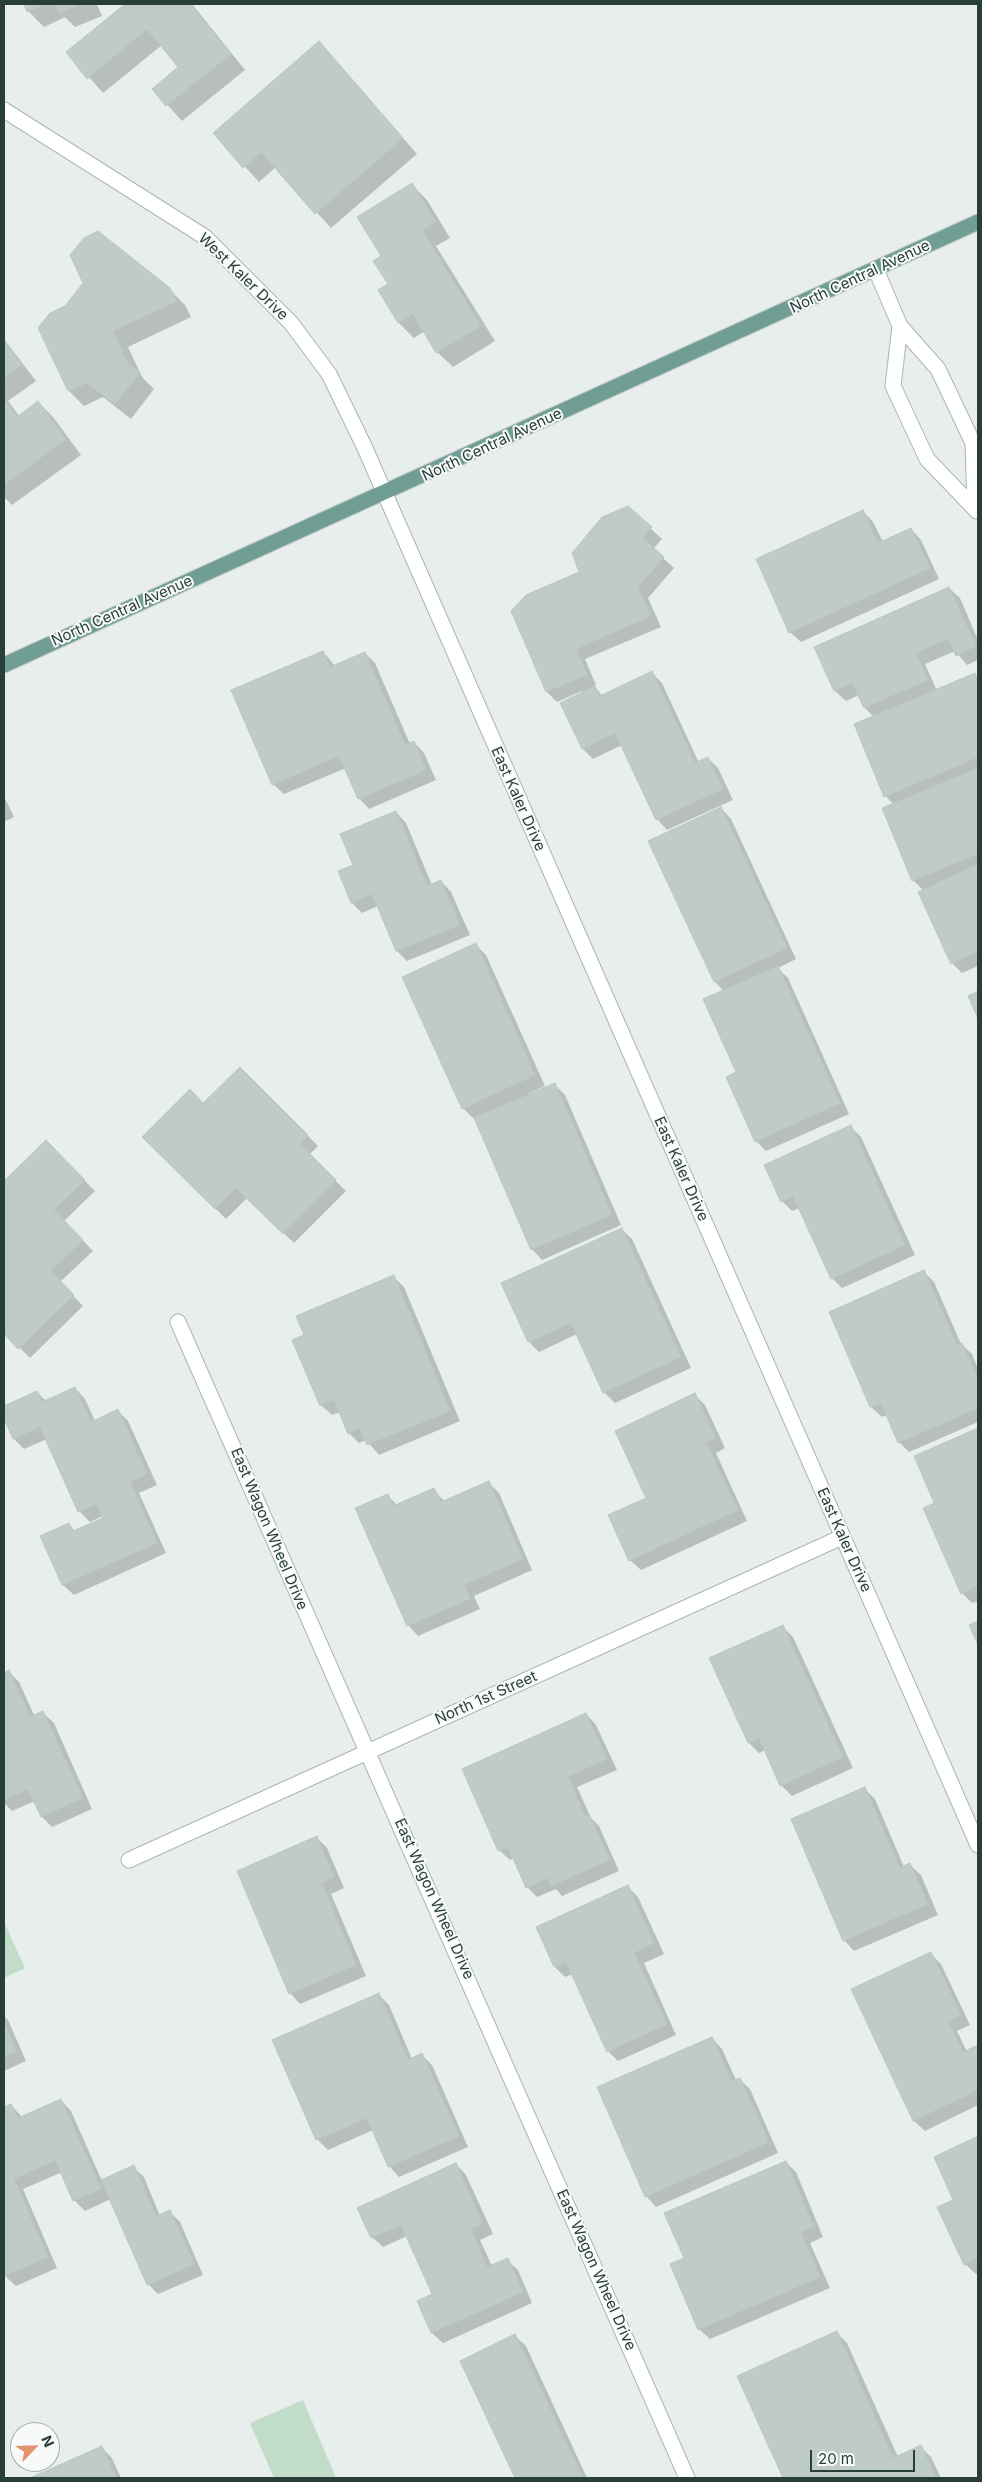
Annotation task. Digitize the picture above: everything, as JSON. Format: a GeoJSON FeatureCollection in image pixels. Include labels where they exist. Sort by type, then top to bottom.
{"type":"FeatureCollection","features":[{"type":"Feature","properties":{"kind":"main road","name":"North Central Avenue"},"geometry":{"type":"LineString","coordinates":[[4,665],[385,494],[978,222]]}},
{"type":"Feature","properties":{"kind":"street","name":"West Kaler Drive"},"geometry":{"type":"LineString","coordinates":[[4,110],[205,237],[291,323],[329,374],[385,494]]}},
{"type":"Feature","properties":{"kind":"street"},"geometry":{"type":"LineString","coordinates":[[876,270],[900,326],[938,369],[973,443],[977,510]]}},
{"type":"Feature","properties":{"kind":"street"},"geometry":{"type":"LineString","coordinates":[[900,326],[893,386],[927,459],[977,510]]}},
{"type":"Feature","properties":{"kind":"street","name":"East Kaler Drive"},"geometry":{"type":"LineString","coordinates":[[385,494],[978,1845]]}},
{"type":"Feature","properties":{"kind":"street","name":"East Wagon Wheel Drive"},"geometry":{"type":"LineString","coordinates":[[178,1322],[687,2478]]}},
{"type":"Feature","properties":{"kind":"street","name":"North 1st Street"},"geometry":{"type":"LineString","coordinates":[[129,1860],[842,1537]]}},
{"type":"Feature","properties":{"kind":"green space"},"geometry":{"type":"Polygon","coordinates":[[[4,1922],[25,1968],[4,1978],[4,1922]]]}},
{"type":"Feature","properties":{"kind":"green space"},"geometry":{"type":"Polygon","coordinates":[[[303,2400],[336,2478],[274,2478],[250,2423],[303,2400]]]}},
{"type":"Feature","properties":{"kind":"building"},"geometry":{"type":"Polygon","coordinates":[[[24,4],[47,4],[27,12],[24,4]]]}},
{"type":"Feature","properties":{"kind":"building"},"geometry":{"type":"Polygon","coordinates":[[[55,4],[81,4],[59,13],[55,4]]]}},
{"type":"Feature","properties":{"kind":"building"},"geometry":{"type":"Polygon","coordinates":[[[125,4],[190,4],[231,54],[166,106],[152,89],[178,67],[147,29],[87,79],[66,52],[125,4]]]}},
{"type":"Feature","properties":{"kind":"building"},"geometry":{"type":"Polygon","coordinates":[[[319,41],[403,138],[315,214],[261,152],[243,168],[213,133],[319,41]]]}},
{"type":"Feature","properties":{"kind":"building"},"geometry":{"type":"Polygon","coordinates":[[[412,183],[436,222],[422,230],[481,326],[436,353],[413,314],[398,323],[378,290],[388,284],[373,261],[381,256],[357,217],[412,183]]]}},
{"type":"Feature","properties":{"kind":"building"},"geometry":{"type":"Polygon","coordinates":[[[98,231],[170,288],[177,301],[113,331],[128,364],[140,373],[115,404],[87,383],[68,391],[38,328],[50,313],[65,306],[83,283],[70,255],[84,238],[98,231]]]}},
{"type":"Feature","properties":{"kind":"building"},"geometry":{"type":"Polygon","coordinates":[[[4,340],[22,365],[4,378],[4,340]]]}},
{"type":"Feature","properties":{"kind":"building"},"geometry":{"type":"Polygon","coordinates":[[[4,399],[17,417],[38,401],[66,439],[4,485],[4,399]]]}},
{"type":"Feature","properties":{"kind":"building"},"geometry":{"type":"Polygon","coordinates":[[[628,506],[652,527],[643,538],[664,557],[638,587],[651,616],[576,649],[587,675],[546,692],[511,611],[526,595],[579,572],[572,553],[602,517],[628,506]]]}},
{"type":"Feature","properties":{"kind":"building"},"geometry":{"type":"Polygon","coordinates":[[[863,510],[878,543],[911,528],[930,568],[789,633],[756,559],[863,510]]]}},
{"type":"Feature","properties":{"kind":"building"},"geometry":{"type":"Polygon","coordinates":[[[949,587],[976,646],[956,656],[948,639],[916,653],[928,680],[864,708],[852,683],[834,691],[814,647],[949,587]]]}},
{"type":"Feature","properties":{"kind":"building"},"geometry":{"type":"Polygon","coordinates":[[[323,651],[330,667],[365,652],[405,745],[414,741],[426,770],[358,799],[339,756],[272,785],[231,690],[323,651]]]}},
{"type":"Feature","properties":{"kind":"building"},"geometry":{"type":"Polygon","coordinates":[[[652,671],[695,763],[708,757],[723,789],[656,820],[615,733],[582,749],[560,703],[595,686],[600,696],[652,671]]]}},
{"type":"Feature","properties":{"kind":"building"},"geometry":{"type":"Polygon","coordinates":[[[975,673],[978,682],[978,757],[884,797],[854,724],[975,673]]]}},
{"type":"Feature","properties":{"kind":"building"},"geometry":{"type":"Polygon","coordinates":[[[978,768],[978,854],[912,881],[882,808],[978,768]]]}},
{"type":"Feature","properties":{"kind":"building"},"geometry":{"type":"Polygon","coordinates":[[[721,807],[787,948],[714,982],[648,841],[721,807]]]}},
{"type":"Feature","properties":{"kind":"building"},"geometry":{"type":"Polygon","coordinates":[[[396,811],[427,886],[441,880],[460,925],[396,951],[372,894],[351,903],[338,871],[353,865],[340,834],[396,811]]]}},
{"type":"Feature","properties":{"kind":"building"},"geometry":{"type":"Polygon","coordinates":[[[978,864],[978,951],[951,964],[918,892],[978,864]]]}},
{"type":"Feature","properties":{"kind":"building"},"geometry":{"type":"Polygon","coordinates":[[[476,943],[535,1075],[462,1109],[402,977],[476,943]]]}},
{"type":"Feature","properties":{"kind":"building"},"geometry":{"type":"Polygon","coordinates":[[[778,966],[840,1103],[755,1142],[726,1077],[736,1072],[703,999],[778,966]]]}},
{"type":"Feature","properties":{"kind":"building"},"geometry":{"type":"Polygon","coordinates":[[[978,991],[978,1019],[968,996],[978,991]]]}},
{"type":"Feature","properties":{"kind":"building"},"geometry":{"type":"Polygon","coordinates":[[[240,1067],[308,1135],[300,1144],[336,1180],[283,1234],[236,1188],[215,1209],[142,1137],[190,1089],[203,1103],[240,1067]]]}},
{"type":"Feature","properties":{"kind":"building"},"geometry":{"type":"Polygon","coordinates":[[[555,1083],[612,1215],[531,1250],[474,1118],[555,1083]]]}},
{"type":"Feature","properties":{"kind":"building"},"geometry":{"type":"Polygon","coordinates":[[[851,1125],[905,1245],[831,1279],[793,1196],[781,1202],[764,1165],[851,1125]]]}},
{"type":"Feature","properties":{"kind":"building"},"geometry":{"type":"Polygon","coordinates":[[[46,1140],[85,1180],[54,1210],[83,1240],[51,1271],[74,1295],[18,1349],[4,1334],[4,1181],[46,1140]]]}},
{"type":"Feature","properties":{"kind":"building"},"geometry":{"type":"Polygon","coordinates":[[[622,1228],[681,1357],[603,1393],[571,1323],[528,1342],[501,1283],[622,1228]]]}},
{"type":"Feature","properties":{"kind":"building"},"geometry":{"type":"Polygon","coordinates":[[[924,1270],[957,1345],[962,1343],[978,1380],[978,1408],[898,1443],[881,1403],[870,1407],[829,1312],[924,1270]]]}},
{"type":"Feature","properties":{"kind":"building"},"geometry":{"type":"Polygon","coordinates":[[[394,1275],[450,1411],[367,1445],[360,1428],[348,1434],[334,1400],[320,1406],[292,1340],[304,1335],[296,1316],[394,1275]]]}},
{"type":"Feature","properties":{"kind":"building"},"geometry":{"type":"Polygon","coordinates":[[[75,1387],[91,1422],[118,1409],[147,1474],[130,1482],[157,1543],[62,1585],[40,1536],[69,1523],[73,1531],[103,1518],[96,1504],[78,1512],[40,1427],[13,1439],[4,1419],[4,1406],[37,1391],[42,1402],[75,1387]]]}},
{"type":"Feature","properties":{"kind":"building"},"geometry":{"type":"Polygon","coordinates":[[[695,1393],[716,1438],[706,1442],[738,1510],[629,1561],[608,1515],[646,1498],[615,1431],[695,1393]]]}},
{"type":"Feature","properties":{"kind":"building"},"geometry":{"type":"Polygon","coordinates":[[[978,1428],[978,1586],[961,1594],[923,1508],[934,1503],[914,1456],[978,1428]]]}},
{"type":"Feature","properties":{"kind":"building"},"geometry":{"type":"Polygon","coordinates":[[[489,1481],[523,1559],[464,1585],[470,1599],[407,1626],[355,1508],[388,1494],[393,1506],[434,1488],[441,1502],[489,1481]]]}},
{"type":"Feature","properties":{"kind":"building"},"geometry":{"type":"Polygon","coordinates":[[[978,1621],[978,1645],[969,1625],[978,1621]]]}},
{"type":"Feature","properties":{"kind":"building"},"geometry":{"type":"Polygon","coordinates":[[[783,1625],[843,1757],[780,1786],[759,1738],[748,1743],[709,1658],[783,1625]]]}},
{"type":"Feature","properties":{"kind":"building"},"geometry":{"type":"Polygon","coordinates":[[[9,1670],[30,1717],[43,1711],[83,1798],[41,1817],[28,1789],[4,1800],[4,1673],[9,1670]]]}},
{"type":"Feature","properties":{"kind":"building"},"geometry":{"type":"Polygon","coordinates":[[[586,1713],[607,1759],[568,1777],[585,1816],[589,1814],[610,1860],[551,1886],[547,1878],[526,1888],[508,1847],[498,1851],[462,1769],[586,1713]]]}},
{"type":"Feature","properties":{"kind":"building"},"geometry":{"type":"Polygon","coordinates":[[[865,1787],[900,1868],[910,1863],[928,1904],[843,1941],[791,1819],[865,1787]]]}},
{"type":"Feature","properties":{"kind":"building"},"geometry":{"type":"Polygon","coordinates":[[[317,1836],[334,1877],[322,1883],[356,1965],[289,1994],[237,1871],[317,1836]]]}},
{"type":"Feature","properties":{"kind":"building"},"geometry":{"type":"Polygon","coordinates":[[[628,1885],[654,1943],[634,1953],[667,2024],[607,2052],[566,1962],[554,1967],[536,1927],[628,1885]]]}},
{"type":"Feature","properties":{"kind":"building"},"geometry":{"type":"Polygon","coordinates":[[[931,1952],[961,2015],[948,2021],[963,2052],[978,2045],[978,2090],[913,2121],[851,1989],[931,1952]]]}},
{"type":"Feature","properties":{"kind":"building"},"geometry":{"type":"Polygon","coordinates":[[[379,1993],[408,2060],[422,2053],[459,2136],[388,2167],[367,2118],[316,2140],[272,2040],[379,1993]]]}},
{"type":"Feature","properties":{"kind":"building"},"geometry":{"type":"Polygon","coordinates":[[[4,2022],[16,2051],[4,2056],[4,2022]]]}},
{"type":"Feature","properties":{"kind":"building"},"geometry":{"type":"Polygon","coordinates":[[[712,2037],[732,2081],[740,2078],[769,2142],[645,2197],[597,2087],[712,2037]]]}},
{"type":"Feature","properties":{"kind":"building"},"geometry":{"type":"Polygon","coordinates":[[[61,2099],[101,2189],[73,2201],[55,2160],[14,2179],[48,2257],[4,2276],[4,2107],[11,2104],[18,2118],[61,2099]]]}},
{"type":"Feature","properties":{"kind":"building"},"geometry":{"type":"Polygon","coordinates":[[[978,2136],[978,2258],[964,2265],[937,2207],[953,2200],[934,2157],[978,2136]]]}},
{"type":"Feature","properties":{"kind":"building"},"geometry":{"type":"Polygon","coordinates":[[[786,2161],[814,2227],[801,2232],[820,2277],[698,2330],[670,2264],[684,2258],[664,2213],[786,2161]]]}},
{"type":"Feature","properties":{"kind":"building"},"geometry":{"type":"Polygon","coordinates":[[[456,2163],[483,2224],[471,2229],[487,2267],[508,2258],[523,2292],[431,2333],[417,2301],[432,2294],[401,2225],[371,2238],[357,2208],[456,2163]]]}},
{"type":"Feature","properties":{"kind":"building"},"geometry":{"type":"Polygon","coordinates":[[[134,2165],[156,2216],[170,2210],[194,2264],[147,2285],[101,2180],[134,2165]]]}},
{"type":"Feature","properties":{"kind":"building"},"geometry":{"type":"Polygon","coordinates":[[[837,2331],[893,2458],[921,2445],[936,2478],[783,2478],[737,2376],[837,2331]]]}},
{"type":"Feature","properties":{"kind":"building"},"geometry":{"type":"Polygon","coordinates":[[[515,2334],[583,2478],[515,2478],[460,2361],[515,2334]]]}},
{"type":"Feature","properties":{"kind":"building"},"geometry":{"type":"Polygon","coordinates":[[[102,2446],[116,2478],[30,2478],[44,2472],[60,2472],[60,2465],[102,2446]]]}}]}
